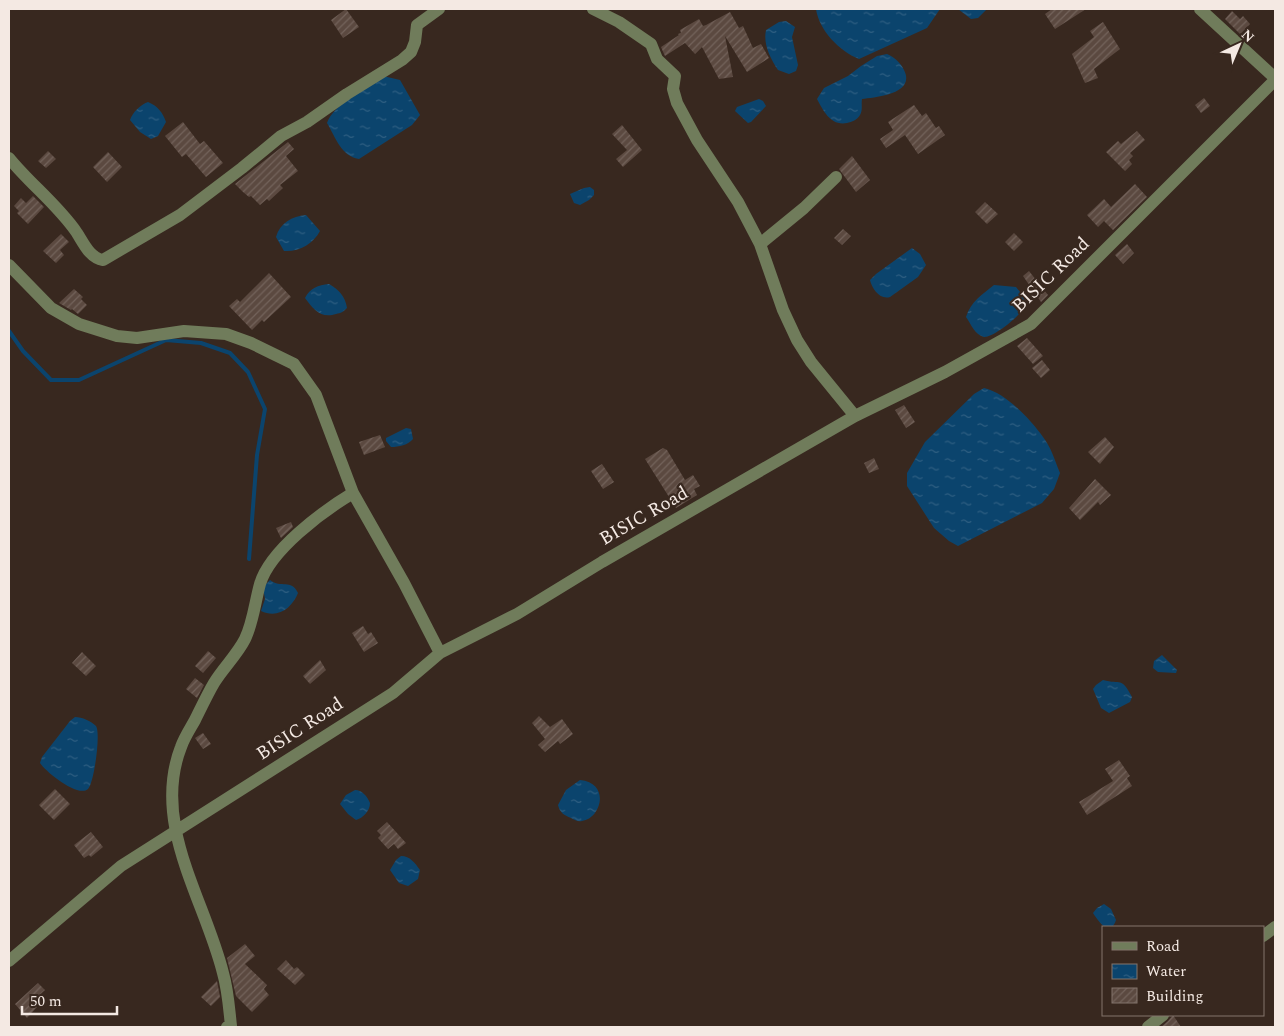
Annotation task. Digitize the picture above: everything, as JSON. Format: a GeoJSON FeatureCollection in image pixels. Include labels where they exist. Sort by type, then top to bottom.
{"type":"FeatureCollection","features":[{"type":"Feature","properties":{"kind":"street"},"geometry":{"type":"LineString","coordinates":[[9,158],[73,227],[90,253],[96,259],[103,260],[180,215],[242,168],[280,136],[307,122],[347,94],[402,60],[411,52],[418,25],[439,9]]}},
{"type":"Feature","properties":{"kind":"street"},"geometry":{"type":"LineString","coordinates":[[593,9],[619,22],[651,44],[658,59],[675,76],[673,90],[676,102],[697,140],[738,202],[760,244],[783,310],[797,340],[811,362],[855,416]]}},
{"type":"Feature","properties":{"kind":"street"},"geometry":{"type":"LineString","coordinates":[[1200,9],[1275,79]]}},
{"type":"Feature","properties":{"kind":"street","name":"BISIC Road"},"geometry":{"type":"LineString","coordinates":[[9,961],[121,866],[393,693],[440,653],[517,614],[602,562],[855,416],[944,372],[1032,324],[1275,79]]}},
{"type":"Feature","properties":{"kind":"street"},"geometry":{"type":"LineString","coordinates":[[760,244],[804,208],[836,177]]}},
{"type":"Feature","properties":{"kind":"street"},"geometry":{"type":"LineString","coordinates":[[9,265],[51,308],[79,324],[117,336],[137,338],[184,331],[226,334],[251,343],[294,364],[316,395],[353,493],[404,583],[440,653]]}},
{"type":"Feature","properties":{"kind":"street"},"geometry":{"type":"LineString","coordinates":[[226,1027],[232,1026],[224,974],[184,864],[176,831],[173,811],[174,773],[181,746],[214,683],[245,639],[266,568],[291,540],[306,527],[334,504],[353,493]]}},
{"type":"Feature","properties":{"kind":"street"},"geometry":{"type":"LineString","coordinates":[[1264,935],[1275,927]]}},
{"type":"Feature","properties":{"kind":"street"},"geometry":{"type":"LineString","coordinates":[[1148,1027],[1162,1016]]}},
{"type":"Feature","properties":{"kind":"water"},"geometry":{"type":"Polygon","coordinates":[[[816,9],[940,9],[927,28],[859,59],[844,51],[831,39],[821,25],[816,9]]]}},
{"type":"Feature","properties":{"kind":"water"},"geometry":{"type":"Polygon","coordinates":[[[958,9],[987,9],[978,18],[971,19],[958,9]]]}},
{"type":"Feature","properties":{"kind":"water"},"geometry":{"type":"Polygon","coordinates":[[[786,21],[795,27],[792,37],[798,65],[796,71],[789,74],[778,70],[770,56],[765,40],[766,30],[779,22],[786,21]]]}},
{"type":"Feature","properties":{"kind":"water"},"geometry":{"type":"Polygon","coordinates":[[[887,54],[897,60],[903,67],[906,78],[900,89],[893,93],[862,99],[861,113],[853,121],[841,123],[832,120],[822,109],[817,99],[824,88],[848,76],[877,56],[887,54]]]}},
{"type":"Feature","properties":{"kind":"water"},"geometry":{"type":"Polygon","coordinates":[[[383,76],[400,80],[420,115],[412,125],[359,159],[343,150],[327,123],[330,116],[343,103],[383,76]]]}},
{"type":"Feature","properties":{"kind":"water"},"geometry":{"type":"Polygon","coordinates":[[[759,99],[766,106],[751,122],[748,123],[735,111],[737,107],[759,99]]]}},
{"type":"Feature","properties":{"kind":"water"},"geometry":{"type":"Polygon","coordinates":[[[148,102],[160,110],[166,122],[158,136],[151,139],[140,132],[130,120],[137,109],[148,102]]]}},
{"type":"Feature","properties":{"kind":"water"},"geometry":{"type":"Polygon","coordinates":[[[590,187],[594,190],[594,195],[589,200],[580,205],[574,203],[570,194],[590,187]]]}},
{"type":"Feature","properties":{"kind":"water"},"geometry":{"type":"Polygon","coordinates":[[[306,215],[320,231],[317,236],[300,249],[284,251],[276,237],[280,228],[291,219],[306,215]]]}},
{"type":"Feature","properties":{"kind":"water"},"geometry":{"type":"Polygon","coordinates":[[[912,248],[920,254],[926,265],[918,277],[890,297],[883,297],[875,290],[870,280],[912,248]]]}},
{"type":"Feature","properties":{"kind":"water"},"geometry":{"type":"Polygon","coordinates":[[[329,284],[341,294],[347,308],[339,313],[326,315],[314,309],[305,298],[315,288],[329,284]]]}},
{"type":"Feature","properties":{"kind":"water"},"geometry":{"type":"Polygon","coordinates":[[[994,285],[1016,287],[1023,297],[1025,304],[1019,314],[1008,325],[994,334],[984,337],[976,332],[966,317],[974,302],[994,285]]]}},
{"type":"Feature","properties":{"kind":"water"},"geometry":{"type":"Polygon","coordinates":[[[984,388],[1001,395],[1031,422],[1048,445],[1060,473],[1054,489],[1042,503],[958,546],[934,528],[907,486],[907,473],[925,442],[974,394],[984,388]]]}},
{"type":"Feature","properties":{"kind":"water"},"geometry":{"type":"Polygon","coordinates":[[[406,428],[411,429],[413,439],[409,443],[391,447],[386,438],[406,428]]]}},
{"type":"Feature","properties":{"kind":"water"},"geometry":{"type":"Polygon","coordinates":[[[270,580],[274,583],[292,586],[298,593],[292,603],[279,613],[273,614],[261,611],[265,599],[263,587],[270,580]]]}},
{"type":"Feature","properties":{"kind":"water"},"geometry":{"type":"Polygon","coordinates":[[[1162,655],[1177,670],[1176,673],[1158,672],[1153,668],[1154,661],[1162,655]]]}},
{"type":"Feature","properties":{"kind":"water"},"geometry":{"type":"Polygon","coordinates":[[[1103,680],[1123,684],[1132,697],[1130,702],[1109,713],[1101,708],[1093,689],[1103,680]]]}},
{"type":"Feature","properties":{"kind":"water"},"geometry":{"type":"Polygon","coordinates":[[[75,717],[92,722],[96,726],[98,738],[92,778],[88,789],[83,791],[62,783],[40,763],[42,757],[75,717]]]}},
{"type":"Feature","properties":{"kind":"water"},"geometry":{"type":"Polygon","coordinates":[[[580,780],[596,787],[600,801],[598,808],[589,819],[576,821],[564,815],[558,805],[566,790],[580,780]]]}},
{"type":"Feature","properties":{"kind":"water"},"geometry":{"type":"Polygon","coordinates":[[[355,790],[364,794],[370,803],[366,814],[356,820],[340,804],[346,795],[355,790]]]}},
{"type":"Feature","properties":{"kind":"water"},"geometry":{"type":"Polygon","coordinates":[[[401,856],[410,859],[420,870],[418,879],[408,886],[399,883],[390,870],[401,856]]]}},
{"type":"Feature","properties":{"kind":"water"},"geometry":{"type":"Polygon","coordinates":[[[1104,904],[1111,909],[1116,920],[1112,926],[1104,926],[1098,920],[1093,913],[1104,904]]]}},
{"type":"Feature","properties":{"kind":"building"},"geometry":{"type":"Polygon","coordinates":[[[346,9],[359,27],[343,38],[331,20],[346,9]]]}},
{"type":"Feature","properties":{"kind":"building"},"geometry":{"type":"Polygon","coordinates":[[[1052,9],[1086,9],[1055,29],[1045,14],[1052,9]]]}},
{"type":"Feature","properties":{"kind":"building"},"geometry":{"type":"Polygon","coordinates":[[[1232,11],[1240,19],[1243,16],[1250,24],[1240,34],[1225,19],[1232,11]]]}},
{"type":"Feature","properties":{"kind":"building"},"geometry":{"type":"Polygon","coordinates":[[[730,12],[739,28],[743,26],[753,48],[761,44],[769,58],[747,72],[725,36],[733,77],[719,79],[702,47],[695,54],[685,43],[665,56],[661,47],[679,35],[681,33],[680,30],[699,19],[703,26],[706,25],[730,12]]]}},
{"type":"Feature","properties":{"kind":"building"},"geometry":{"type":"Polygon","coordinates":[[[1103,22],[1120,49],[1094,69],[1098,78],[1085,83],[1072,54],[1094,37],[1090,31],[1103,22]]]}},
{"type":"Feature","properties":{"kind":"building"},"geometry":{"type":"Polygon","coordinates":[[[1204,98],[1210,106],[1201,113],[1195,105],[1204,98]]]}},
{"type":"Feature","properties":{"kind":"building"},"geometry":{"type":"Polygon","coordinates":[[[914,105],[922,116],[926,113],[936,128],[939,126],[945,135],[918,154],[905,135],[886,148],[880,139],[893,130],[888,122],[914,105]]]}},
{"type":"Feature","properties":{"kind":"building"},"geometry":{"type":"Polygon","coordinates":[[[183,122],[200,144],[204,141],[223,163],[206,177],[186,154],[182,157],[165,136],[183,122]]]}},
{"type":"Feature","properties":{"kind":"building"},"geometry":{"type":"Polygon","coordinates":[[[622,125],[642,150],[623,167],[616,159],[627,150],[612,134],[622,125]]]}},
{"type":"Feature","properties":{"kind":"building"},"geometry":{"type":"Polygon","coordinates":[[[1137,131],[1145,140],[1130,153],[1133,156],[1129,160],[1132,164],[1125,171],[1106,152],[1118,141],[1121,144],[1137,131]]]}},
{"type":"Feature","properties":{"kind":"building"},"geometry":{"type":"Polygon","coordinates":[[[288,142],[294,149],[286,156],[298,171],[280,185],[283,188],[269,201],[267,199],[260,205],[235,184],[288,142]]]}},
{"type":"Feature","properties":{"kind":"building"},"geometry":{"type":"Polygon","coordinates":[[[48,151],[56,159],[46,168],[38,161],[48,151]]]}},
{"type":"Feature","properties":{"kind":"building"},"geometry":{"type":"Polygon","coordinates":[[[108,152],[122,167],[107,182],[93,167],[108,152]]]}},
{"type":"Feature","properties":{"kind":"building"},"geometry":{"type":"Polygon","coordinates":[[[852,156],[870,180],[856,192],[839,169],[852,156]]]}},
{"type":"Feature","properties":{"kind":"building"},"geometry":{"type":"Polygon","coordinates":[[[1135,184],[1147,197],[1113,230],[1104,221],[1098,227],[1087,215],[1104,199],[1111,207],[1135,184]]]}},
{"type":"Feature","properties":{"kind":"building"},"geometry":{"type":"Polygon","coordinates":[[[33,196],[44,207],[28,224],[17,213],[19,211],[14,206],[21,198],[26,203],[33,196]]]}},
{"type":"Feature","properties":{"kind":"building"},"geometry":{"type":"Polygon","coordinates":[[[985,202],[998,214],[987,224],[975,212],[985,202]]]}},
{"type":"Feature","properties":{"kind":"building"},"geometry":{"type":"Polygon","coordinates":[[[843,229],[851,236],[842,245],[834,238],[843,229]]]}},
{"type":"Feature","properties":{"kind":"building"},"geometry":{"type":"Polygon","coordinates":[[[1014,233],[1023,242],[1014,251],[1005,242],[1014,233]]]}},
{"type":"Feature","properties":{"kind":"building"},"geometry":{"type":"Polygon","coordinates":[[[61,234],[69,242],[60,250],[64,255],[56,263],[43,251],[61,234]]]}},
{"type":"Feature","properties":{"kind":"building"},"geometry":{"type":"Polygon","coordinates":[[[1127,244],[1134,253],[1123,264],[1115,255],[1127,244]]]}},
{"type":"Feature","properties":{"kind":"building"},"geometry":{"type":"Polygon","coordinates":[[[1029,271],[1048,295],[1041,302],[1023,276],[1029,271]]]}},
{"type":"Feature","properties":{"kind":"building"},"geometry":{"type":"Polygon","coordinates":[[[269,273],[291,297],[264,322],[262,320],[252,330],[229,306],[237,299],[240,302],[269,273]]]}},
{"type":"Feature","properties":{"kind":"building"},"geometry":{"type":"Polygon","coordinates":[[[74,289],[83,297],[81,299],[87,305],[78,314],[59,303],[74,289]]]}},
{"type":"Feature","properties":{"kind":"building"},"geometry":{"type":"Polygon","coordinates":[[[1027,338],[1043,356],[1033,364],[1017,346],[1027,338]]]}},
{"type":"Feature","properties":{"kind":"building"},"geometry":{"type":"Polygon","coordinates":[[[1042,360],[1050,370],[1041,378],[1032,368],[1042,360]]]}},
{"type":"Feature","properties":{"kind":"building"},"geometry":{"type":"Polygon","coordinates":[[[904,405],[915,422],[906,428],[895,410],[904,405]]]}},
{"type":"Feature","properties":{"kind":"building"},"geometry":{"type":"Polygon","coordinates":[[[380,435],[385,447],[364,455],[359,442],[380,435]]]}},
{"type":"Feature","properties":{"kind":"building"},"geometry":{"type":"Polygon","coordinates":[[[1105,437],[1114,447],[1100,464],[1088,452],[1105,437]]]}},
{"type":"Feature","properties":{"kind":"building"},"geometry":{"type":"Polygon","coordinates":[[[663,448],[667,450],[685,480],[693,475],[700,486],[694,489],[697,495],[676,508],[645,459],[663,448]]]}},
{"type":"Feature","properties":{"kind":"building"},"geometry":{"type":"Polygon","coordinates":[[[874,458],[879,469],[869,473],[864,463],[874,458]]]}},
{"type":"Feature","properties":{"kind":"building"},"geometry":{"type":"Polygon","coordinates":[[[602,464],[614,482],[603,489],[591,471],[602,464]]]}},
{"type":"Feature","properties":{"kind":"building"},"geometry":{"type":"Polygon","coordinates":[[[1095,479],[1111,495],[1100,505],[1098,502],[1080,520],[1069,508],[1095,479]]]}},
{"type":"Feature","properties":{"kind":"building"},"geometry":{"type":"Polygon","coordinates":[[[291,522],[293,527],[281,538],[276,528],[291,522]]]}},
{"type":"Feature","properties":{"kind":"building"},"geometry":{"type":"Polygon","coordinates":[[[363,626],[368,634],[371,632],[378,643],[364,652],[352,633],[363,626]]]}},
{"type":"Feature","properties":{"kind":"building"},"geometry":{"type":"Polygon","coordinates":[[[208,651],[216,658],[203,673],[195,666],[208,651]]]}},
{"type":"Feature","properties":{"kind":"building"},"geometry":{"type":"Polygon","coordinates":[[[82,652],[96,666],[86,676],[72,663],[82,652]]]}},
{"type":"Feature","properties":{"kind":"building"},"geometry":{"type":"Polygon","coordinates":[[[320,660],[326,670],[310,684],[303,676],[320,660]]]}},
{"type":"Feature","properties":{"kind":"building"},"geometry":{"type":"Polygon","coordinates":[[[195,678],[204,685],[197,698],[186,689],[195,678]]]}},
{"type":"Feature","properties":{"kind":"building"},"geometry":{"type":"Polygon","coordinates":[[[539,716],[550,727],[562,719],[573,734],[560,744],[558,741],[545,752],[538,745],[545,739],[532,723],[539,716]]]}},
{"type":"Feature","properties":{"kind":"building"},"geometry":{"type":"Polygon","coordinates":[[[203,733],[211,744],[203,749],[195,738],[203,733]]]}},
{"type":"Feature","properties":{"kind":"building"},"geometry":{"type":"Polygon","coordinates":[[[1119,760],[1130,776],[1127,778],[1132,786],[1087,815],[1079,802],[1113,781],[1105,769],[1119,760]]]}},
{"type":"Feature","properties":{"kind":"building"},"geometry":{"type":"Polygon","coordinates":[[[55,789],[70,804],[54,820],[39,805],[55,789]]]}},
{"type":"Feature","properties":{"kind":"building"},"geometry":{"type":"Polygon","coordinates":[[[387,822],[406,843],[398,849],[394,844],[388,849],[378,838],[381,835],[377,831],[387,822]]]}},
{"type":"Feature","properties":{"kind":"building"},"geometry":{"type":"Polygon","coordinates":[[[91,832],[103,847],[91,857],[89,855],[84,858],[74,845],[91,832]]]}},
{"type":"Feature","properties":{"kind":"building"},"geometry":{"type":"Polygon","coordinates":[[[245,944],[255,956],[245,964],[267,985],[264,989],[269,995],[252,1012],[236,996],[227,958],[245,944]]]}},
{"type":"Feature","properties":{"kind":"building"},"geometry":{"type":"Polygon","coordinates":[[[286,960],[294,969],[297,967],[305,975],[295,985],[277,969],[286,960]]]}},
{"type":"Feature","properties":{"kind":"building"},"geometry":{"type":"Polygon","coordinates":[[[217,981],[220,997],[211,1006],[201,997],[217,981]]]}},
{"type":"Feature","properties":{"kind":"building"},"geometry":{"type":"Polygon","coordinates":[[[38,983],[45,990],[32,1002],[37,1007],[27,1018],[15,1004],[38,983]]]}},
{"type":"Feature","properties":{"kind":"building"},"geometry":{"type":"Polygon","coordinates":[[[1174,1016],[1181,1027],[1161,1027],[1174,1016]]]}},
{"type":"Feature","properties":{"kind":"waterway"},"geometry":{"type":"LineString","coordinates":[[9,331],[23,351],[51,380],[79,380],[166,340],[201,343],[230,353],[248,372],[265,409],[257,455],[249,559]]}}]}
